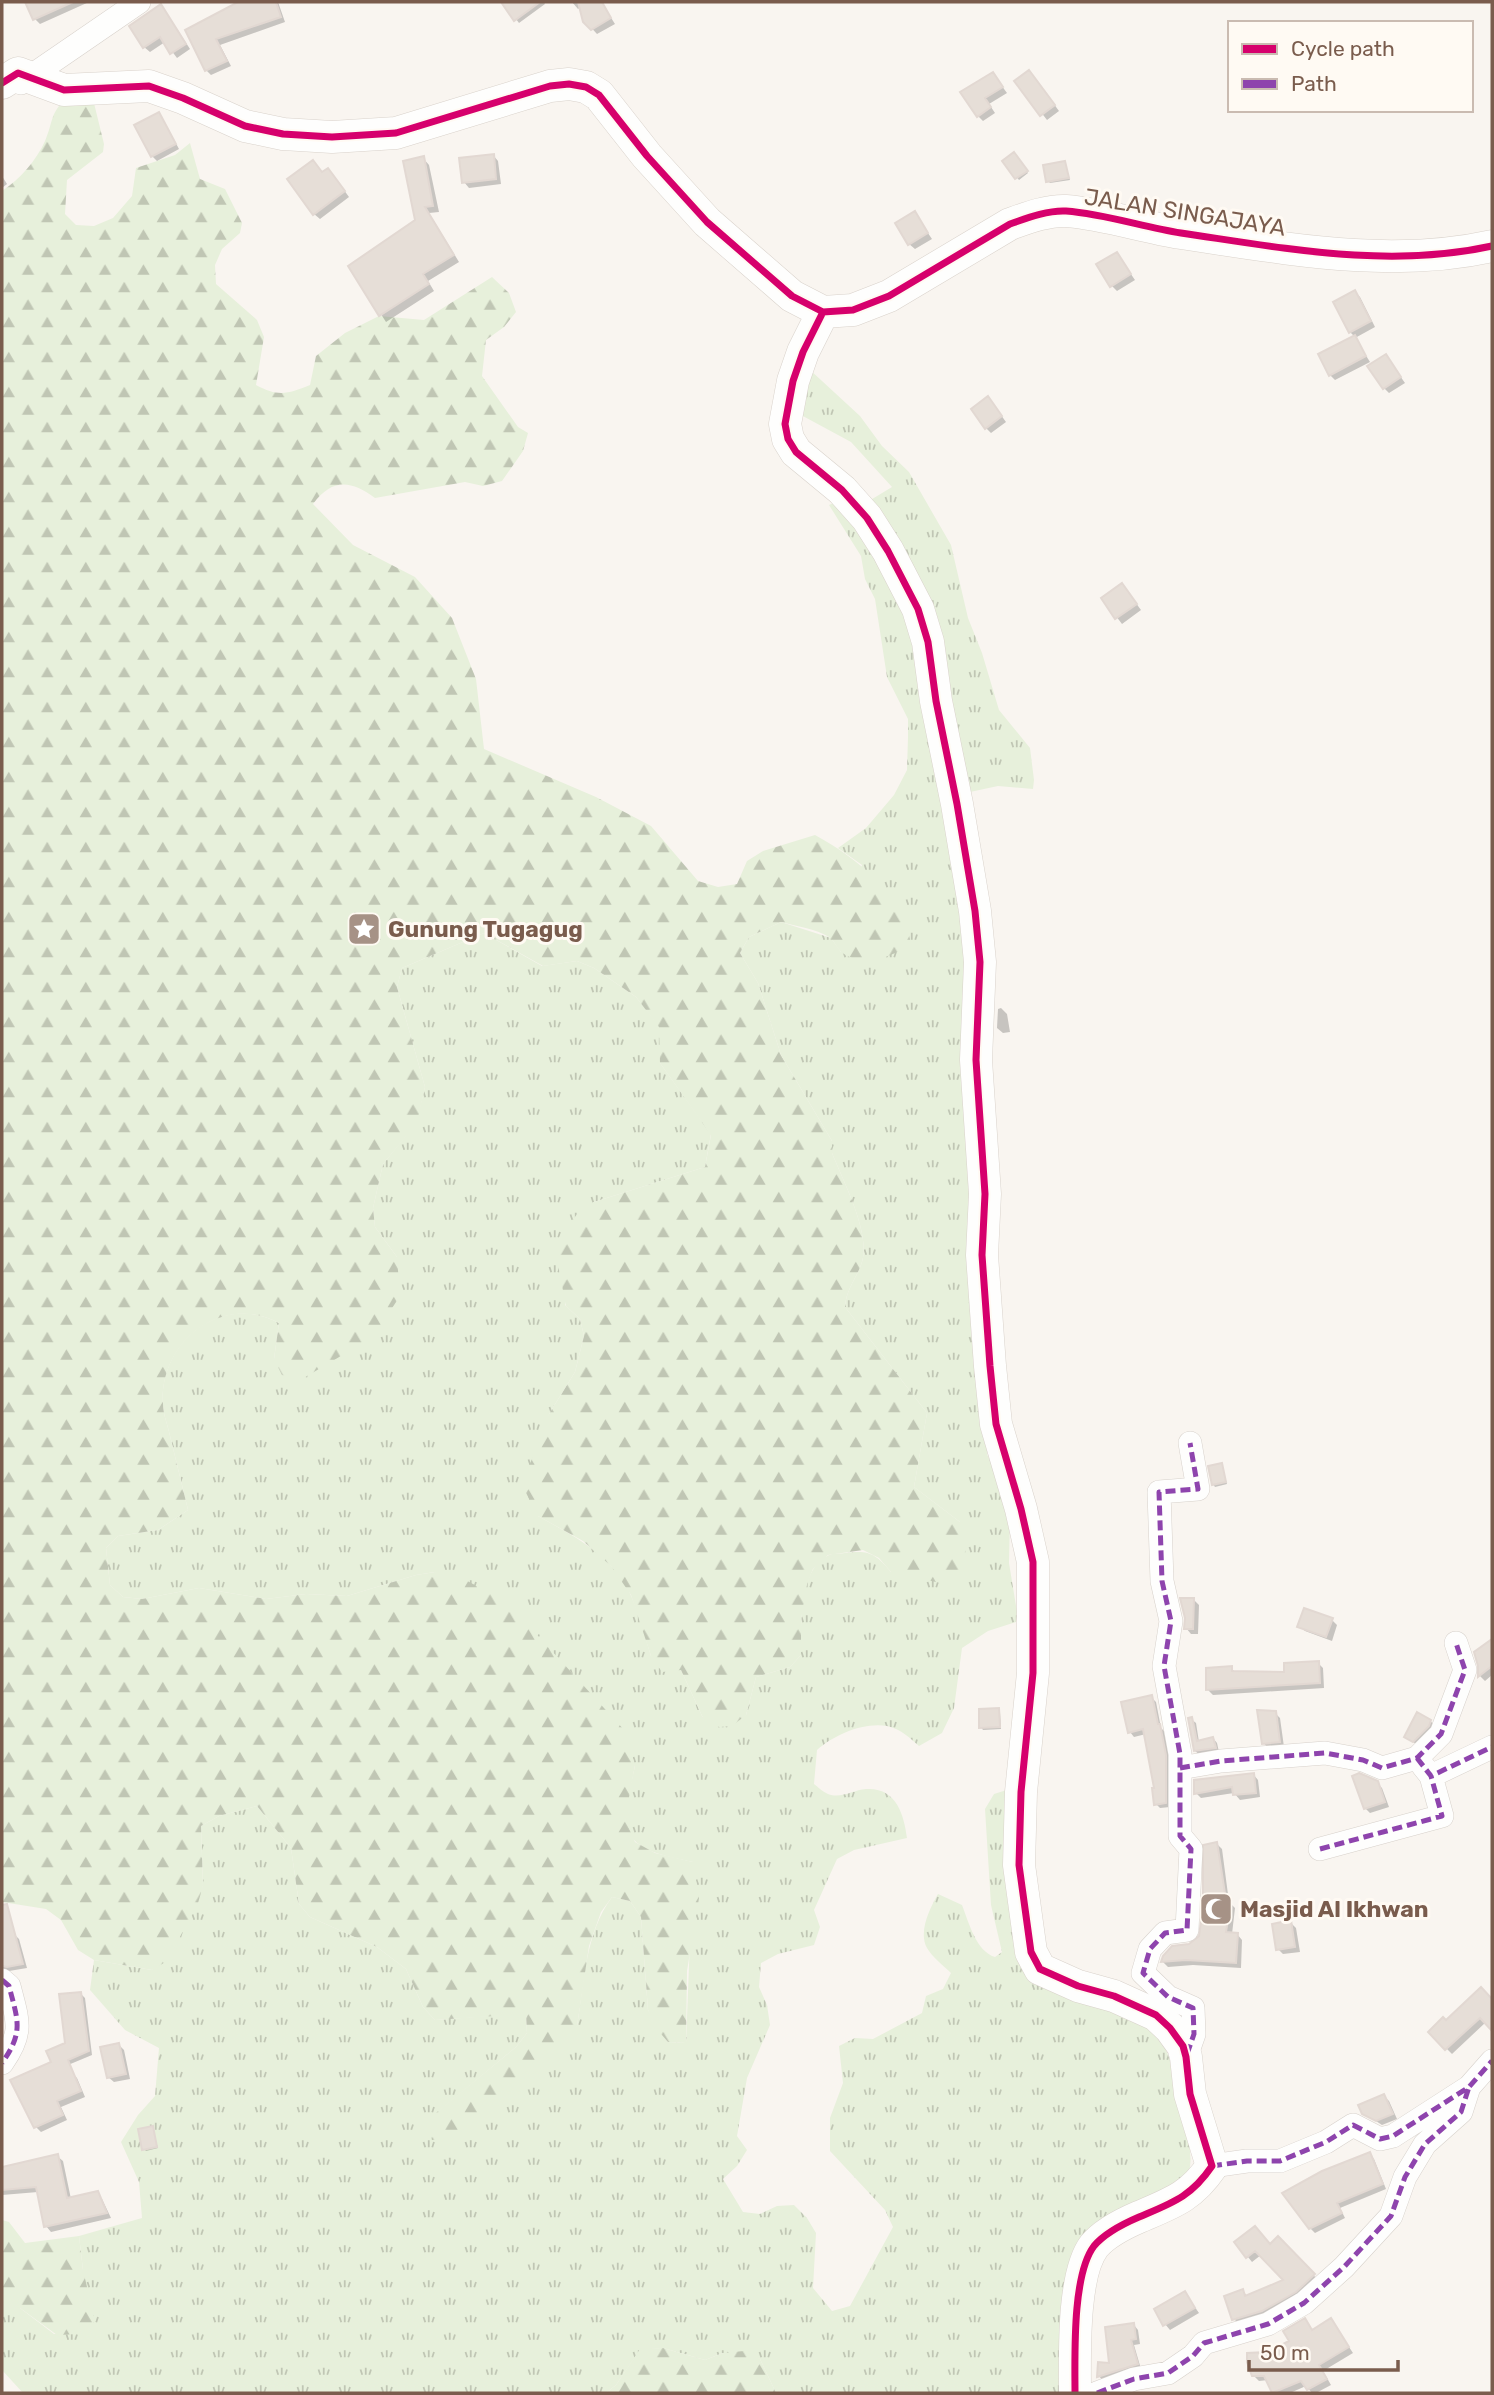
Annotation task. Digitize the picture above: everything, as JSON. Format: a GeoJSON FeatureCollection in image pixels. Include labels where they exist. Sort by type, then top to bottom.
{"type":"FeatureCollection","features":[{"type":"Feature","properties":{"kind":"street"},"geometry":{"type":"LineString","coordinates":[[2,97],[16,80],[139,2]]}},
{"type":"Feature","properties":{"kind":"street"},"geometry":{"type":"LineString","coordinates":[[16,80],[64,90],[149,86],[245,126],[283,134],[332,137],[396,133],[550,86],[569,84],[586,88],[599,95],[610,107],[647,156],[707,222],[792,296],[823,312],[803,352],[793,381],[785,424],[788,439],[796,452],[842,490],[867,518],[888,551],[918,609],[928,642],[936,701],[975,911],[980,962],[976,1060],[985,1194],[982,1255],[990,1366],[996,1424],[1021,1508],[1033,1562],[1033,1673],[1021,1792],[1019,1865],[1031,1952],[1040,1969],[1078,1986],[1114,1996],[1156,2015],[1178,2039],[1186,2057],[1190,2094],[1212,2166]]}},
{"type":"Feature","properties":{"kind":"street","name":"JALAN SINGAJAYA"},"geometry":{"type":"LineString","coordinates":[[823,312],[853,310],[888,296],[1010,224],[1030,217],[1065,211],[1175,232],[1331,254],[1405,256],[1492,246]]}},
{"type":"Feature","properties":{"kind":"street"},"geometry":{"type":"LineString","coordinates":[[1186,2057],[1194,2034],[1193,2008],[1168,1997],[1143,1973],[1150,1949],[1165,1933],[1187,1930],[1191,1849],[1180,1836],[1180,1754],[1164,1667],[1171,1621],[1162,1581],[1159,1492],[1198,1489],[1190,1443]]}},
{"type":"Feature","properties":{"kind":"street"},"geometry":{"type":"LineString","coordinates":[[1320,1849],[1442,1816],[1424,1767],[1441,1734],[1465,1670],[1455,1643]]}},
{"type":"Feature","properties":{"kind":"street"},"geometry":{"type":"LineString","coordinates":[[1180,1768],[1221,1761],[1325,1753],[1363,1760],[1382,1768],[1424,1767],[1492,1746]]}},
{"type":"Feature","properties":{"kind":"street"},"geometry":{"type":"LineString","coordinates":[[2,1980],[9,1986],[18,2028],[17,2038],[2,2063]]}},
{"type":"Feature","properties":{"kind":"street"},"geometry":{"type":"LineString","coordinates":[[1075,2393],[1076,2319],[1083,2273],[1094,2246],[1133,2220],[1187,2195],[1212,2166],[1247,2161],[1280,2161],[1326,2142],[1353,2126],[1380,2139],[1393,2136],[1469,2087],[1492,2061]]}},
{"type":"Feature","properties":{"kind":"street"},"geometry":{"type":"LineString","coordinates":[[1097,2393],[1134,2379],[1168,2373],[1193,2356],[1204,2343],[1268,2324],[1304,2303],[1344,2267],[1391,2216],[1405,2176],[1425,2144],[1461,2112],[1469,2087]]}},
{"type":"Feature","properties":{"kind":"green space"},"geometry":{"type":"Polygon","coordinates":[[[67,97],[93,99],[104,144],[103,152],[67,180],[65,214],[76,225],[94,226],[113,218],[132,196],[136,168],[175,155],[190,143],[200,179],[225,189],[242,223],[240,233],[222,249],[215,265],[216,284],[257,320],[264,337],[256,385],[264,389],[283,393],[310,385],[316,356],[345,333],[379,316],[424,320],[492,277],[509,293],[516,312],[504,327],[486,340],[482,376],[518,427],[528,433],[523,451],[502,481],[483,486],[465,482],[375,498],[358,488],[342,485],[327,490],[313,504],[353,545],[415,577],[452,618],[476,679],[484,749],[596,797],[651,826],[698,881],[718,887],[737,884],[747,861],[763,851],[815,835],[847,855],[876,879],[899,909],[911,944],[887,957],[861,960],[844,954],[824,934],[781,922],[749,937],[740,953],[758,983],[781,1055],[832,1141],[832,1153],[859,1222],[864,1250],[845,1307],[927,1413],[914,1487],[960,1522],[967,1559],[962,1579],[945,1584],[891,1572],[879,1558],[863,1550],[828,1555],[813,1569],[807,1584],[801,1620],[801,1655],[790,1667],[756,1677],[746,1715],[732,1726],[719,1727],[703,1718],[681,1670],[662,1672],[651,1656],[631,1595],[611,1566],[583,1541],[538,1516],[522,1485],[549,1414],[575,1372],[584,1336],[580,1319],[566,1306],[554,1244],[578,1213],[594,1202],[705,1167],[711,1135],[660,1063],[659,1027],[636,997],[594,968],[577,961],[543,966],[484,933],[402,968],[397,987],[425,1087],[417,1123],[383,1164],[373,1208],[375,1227],[397,1257],[400,1296],[373,1337],[302,1379],[282,1375],[274,1359],[279,1323],[257,1315],[236,1314],[216,1319],[198,1329],[183,1343],[171,1361],[164,1382],[163,1408],[188,1510],[158,1530],[118,1536],[106,1548],[110,1585],[123,1597],[142,1599],[199,1588],[266,1599],[306,1594],[347,1596],[416,1575],[435,1572],[456,1575],[507,1602],[625,1731],[635,1765],[625,1819],[635,1842],[655,1853],[693,1862],[699,1898],[687,1971],[686,2043],[668,2042],[656,2028],[648,2010],[641,1917],[630,1901],[612,1897],[601,1912],[589,1946],[577,2026],[569,2044],[484,2122],[449,2138],[432,2140],[426,2121],[516,2047],[527,2033],[526,2014],[435,2020],[423,2007],[406,1969],[377,1947],[310,1917],[299,1904],[291,1848],[257,1806],[219,1816],[201,1826],[203,1886],[198,1903],[167,1961],[152,1970],[94,1960],[78,1950],[61,1920],[46,1909],[2,1902],[2,191],[21,175],[37,156],[55,113],[67,97]]]}},
{"type":"Feature","properties":{"kind":"green space"},"geometry":{"type":"Polygon","coordinates":[[[809,369],[860,416],[882,446],[909,472],[951,545],[968,618],[999,710],[1030,748],[1033,789],[998,786],[970,792],[970,950],[987,1454],[1001,1485],[1010,1517],[1009,1563],[1017,1612],[1016,1622],[988,1631],[962,1648],[954,1708],[942,1733],[919,1746],[892,1727],[868,1726],[840,1735],[817,1750],[814,1784],[833,1795],[866,1789],[885,1792],[901,1811],[907,1838],[854,1850],[837,1859],[814,1910],[820,1927],[814,1945],[778,1954],[761,1963],[759,1987],[767,2005],[770,2025],[747,2078],[737,2136],[747,2150],[737,2166],[723,2179],[743,2212],[760,2214],[777,2206],[794,2205],[807,2218],[816,2233],[813,2288],[832,2311],[850,2306],[893,2227],[885,2210],[830,2151],[830,2118],[843,2083],[839,2046],[855,2038],[873,2039],[922,2013],[926,1996],[943,1989],[951,1973],[929,1951],[924,1935],[929,1913],[938,1894],[962,1905],[974,1936],[988,1954],[995,1957],[1002,1952],[991,1905],[985,1809],[994,1794],[1013,1788],[1030,1966],[1146,2024],[1158,2035],[1170,2060],[1182,2101],[1190,2143],[1189,2170],[1184,2178],[1165,2193],[1109,2225],[1065,2393],[776,2393],[760,2359],[723,2353],[705,2360],[663,2348],[640,2350],[616,2385],[606,2393],[23,2393],[2,2370],[3,2306],[20,2308],[54,2334],[80,2334],[83,2270],[79,2236],[142,2218],[139,2182],[121,2142],[138,2115],[155,2096],[159,2048],[125,2030],[90,1990],[94,1960],[152,1970],[203,1886],[201,1826],[219,1816],[257,1806],[291,1848],[299,1904],[310,1917],[377,1947],[406,1969],[423,2007],[435,2020],[526,2013],[527,2033],[516,2047],[427,2121],[577,2026],[591,1942],[603,1911],[612,1897],[630,1901],[641,1917],[648,2010],[668,2042],[686,2043],[693,1862],[650,1851],[633,1839],[627,1830],[625,1814],[635,1765],[435,1572],[416,1575],[347,1596],[306,1594],[266,1599],[199,1588],[142,1599],[123,1597],[110,1585],[106,1548],[118,1536],[158,1530],[188,1510],[163,1404],[164,1381],[171,1361],[183,1343],[198,1329],[216,1319],[236,1314],[257,1315],[279,1323],[274,1359],[397,1257],[375,1227],[373,1208],[383,1164],[416,1123],[425,1087],[397,987],[402,968],[484,933],[542,966],[577,961],[594,968],[636,997],[660,1027],[660,1063],[711,1134],[705,1167],[594,1202],[565,1305],[580,1319],[584,1336],[575,1372],[549,1414],[538,1516],[593,1549],[616,1571],[632,1598],[651,1656],[681,1670],[703,1718],[746,1715],[756,1677],[790,1667],[801,1655],[803,1600],[812,1572],[819,1562],[832,1554],[866,1553],[876,1557],[891,1572],[960,1522],[914,1487],[927,1413],[845,1307],[864,1250],[859,1222],[832,1153],[832,1141],[781,1055],[758,983],[740,953],[749,937],[781,922],[831,938],[841,952],[862,865],[838,848],[866,828],[894,795],[907,770],[908,719],[887,677],[875,599],[865,579],[861,556],[829,505],[842,499],[854,510],[892,487],[851,442],[801,415],[809,369]]]}},
{"type":"Feature","properties":{"kind":"green space"},"geometry":{"type":"Polygon","coordinates":[[[2,2220],[9,2222],[25,2243],[79,2236],[83,2270],[95,2321],[80,2334],[57,2335],[20,2308],[2,2308],[2,2220]]]}},
{"type":"Feature","properties":{"kind":"green space"},"geometry":{"type":"Polygon","coordinates":[[[663,2348],[705,2360],[723,2353],[744,2351],[760,2359],[776,2393],[606,2393],[616,2385],[640,2349],[663,2348]]]}},
{"type":"Feature","properties":{"kind":"building"},"geometry":{"type":"Polygon","coordinates":[[[25,2],[73,2],[33,20],[25,2]]]}},
{"type":"Feature","properties":{"kind":"building"},"geometry":{"type":"Polygon","coordinates":[[[238,2],[276,2],[281,17],[216,39],[227,61],[205,71],[185,30],[238,2]]]}},
{"type":"Feature","properties":{"kind":"building"},"geometry":{"type":"Polygon","coordinates":[[[501,2],[540,2],[514,21],[501,2]]]}},
{"type":"Feature","properties":{"kind":"building"},"geometry":{"type":"Polygon","coordinates":[[[578,2],[602,2],[611,18],[591,30],[583,22],[578,2]]]}},
{"type":"Feature","properties":{"kind":"building"},"geometry":{"type":"Polygon","coordinates":[[[161,4],[186,44],[170,54],[160,37],[143,48],[129,26],[161,4]]]}},
{"type":"Feature","properties":{"kind":"building"},"geometry":{"type":"Polygon","coordinates":[[[1029,70],[1055,105],[1040,116],[1014,81],[1029,70]]]}},
{"type":"Feature","properties":{"kind":"building"},"geometry":{"type":"Polygon","coordinates":[[[993,72],[1003,87],[985,98],[991,107],[977,117],[960,92],[993,72]]]}},
{"type":"Feature","properties":{"kind":"building"},"geometry":{"type":"Polygon","coordinates":[[[159,112],[176,144],[151,157],[134,125],[159,112]]]}},
{"type":"Feature","properties":{"kind":"building"},"geometry":{"type":"Polygon","coordinates":[[[1014,152],[1028,171],[1015,179],[1002,161],[1014,152]]]}},
{"type":"Feature","properties":{"kind":"building"},"geometry":{"type":"Polygon","coordinates":[[[494,154],[496,179],[462,183],[459,158],[494,154]]]}},
{"type":"Feature","properties":{"kind":"building"},"geometry":{"type":"Polygon","coordinates":[[[424,156],[433,206],[425,207],[454,255],[423,274],[429,284],[379,316],[348,266],[415,220],[403,161],[424,156]]]}},
{"type":"Feature","properties":{"kind":"building"},"geometry":{"type":"Polygon","coordinates":[[[313,160],[322,172],[328,168],[345,191],[313,215],[287,179],[313,160]]]}},
{"type":"Feature","properties":{"kind":"building"},"geometry":{"type":"Polygon","coordinates":[[[1065,161],[1069,178],[1046,182],[1043,165],[1065,161]]]}},
{"type":"Feature","properties":{"kind":"building"},"geometry":{"type":"Polygon","coordinates":[[[915,211],[928,233],[908,245],[895,223],[915,211]]]}},
{"type":"Feature","properties":{"kind":"building"},"geometry":{"type":"Polygon","coordinates":[[[1117,252],[1131,274],[1110,287],[1096,264],[1117,252]]]}},
{"type":"Feature","properties":{"kind":"building"},"geometry":{"type":"Polygon","coordinates":[[[1355,290],[1371,321],[1349,333],[1333,302],[1355,290]]]}},
{"type":"Feature","properties":{"kind":"building"},"geometry":{"type":"Polygon","coordinates":[[[1355,335],[1366,356],[1329,376],[1318,354],[1355,335]]]}},
{"type":"Feature","properties":{"kind":"building"},"geometry":{"type":"Polygon","coordinates":[[[1386,354],[1401,377],[1383,389],[1367,366],[1386,354]]]}},
{"type":"Feature","properties":{"kind":"building"},"geometry":{"type":"Polygon","coordinates":[[[988,396],[1002,416],[985,429],[971,409],[988,396]]]}},
{"type":"Feature","properties":{"kind":"building"},"geometry":{"type":"Polygon","coordinates":[[[1122,583],[1137,604],[1115,619],[1101,598],[1122,583]]]}},
{"type":"Feature","properties":{"kind":"building"},"geometry":{"type":"Polygon","coordinates":[[[1222,1463],[1226,1482],[1212,1485],[1208,1466],[1222,1463]]]}},
{"type":"Feature","properties":{"kind":"building"},"geometry":{"type":"Polygon","coordinates":[[[1180,1598],[1194,1598],[1193,1629],[1184,1629],[1185,1618],[1180,1598]]]}},
{"type":"Feature","properties":{"kind":"building"},"geometry":{"type":"Polygon","coordinates":[[[1304,1608],[1333,1618],[1326,1637],[1297,1627],[1304,1608]]]}},
{"type":"Feature","properties":{"kind":"building"},"geometry":{"type":"Polygon","coordinates":[[[1492,1639],[1492,1666],[1478,1677],[1474,1652],[1492,1639]]]}},
{"type":"Feature","properties":{"kind":"building"},"geometry":{"type":"Polygon","coordinates":[[[1319,1661],[1320,1683],[1206,1690],[1206,1668],[1232,1666],[1232,1671],[1284,1672],[1284,1663],[1319,1661]]]}},
{"type":"Feature","properties":{"kind":"building"},"geometry":{"type":"Polygon","coordinates":[[[1152,1695],[1166,1755],[1166,1803],[1154,1805],[1154,1788],[1143,1729],[1128,1733],[1121,1702],[1152,1695]]]}},
{"type":"Feature","properties":{"kind":"building"},"geometry":{"type":"Polygon","coordinates":[[[999,1708],[1000,1727],[979,1728],[979,1709],[999,1708]]]}},
{"type":"Feature","properties":{"kind":"building"},"geometry":{"type":"Polygon","coordinates":[[[1257,1710],[1276,1711],[1280,1742],[1262,1744],[1257,1710]]]}},
{"type":"Feature","properties":{"kind":"building"},"geometry":{"type":"Polygon","coordinates":[[[1417,1712],[1431,1720],[1429,1726],[1413,1742],[1404,1737],[1417,1712]]]}},
{"type":"Feature","properties":{"kind":"building"},"geometry":{"type":"Polygon","coordinates":[[[1192,1717],[1197,1741],[1213,1737],[1216,1748],[1194,1751],[1188,1718],[1192,1717]]]}},
{"type":"Feature","properties":{"kind":"building"},"geometry":{"type":"Polygon","coordinates":[[[1254,1773],[1256,1793],[1233,1795],[1232,1787],[1194,1794],[1194,1780],[1254,1773]]]}},
{"type":"Feature","properties":{"kind":"building"},"geometry":{"type":"Polygon","coordinates":[[[1359,1773],[1378,1781],[1385,1802],[1364,1809],[1352,1776],[1359,1773]]]}},
{"type":"Feature","properties":{"kind":"building"},"geometry":{"type":"Polygon","coordinates":[[[1217,1842],[1226,1900],[1231,1901],[1226,1932],[1238,1933],[1236,1963],[1186,1960],[1161,1962],[1172,1946],[1189,1944],[1199,1936],[1205,1894],[1203,1845],[1217,1842]]]}},
{"type":"Feature","properties":{"kind":"building"},"geometry":{"type":"Polygon","coordinates":[[[7,1904],[23,1964],[7,1967],[2,1966],[2,1905],[7,1904]]]}},
{"type":"Feature","properties":{"kind":"building"},"geometry":{"type":"Polygon","coordinates":[[[1291,1920],[1295,1947],[1276,1950],[1272,1924],[1291,1920]]]}},
{"type":"Feature","properties":{"kind":"building"},"geometry":{"type":"Polygon","coordinates":[[[1481,1987],[1492,1999],[1492,2031],[1480,2018],[1445,2050],[1428,2032],[1443,2017],[1446,2020],[1481,1987]]]}},
{"type":"Feature","properties":{"kind":"building"},"geometry":{"type":"Polygon","coordinates":[[[81,1992],[89,2051],[68,2060],[81,2091],[57,2101],[63,2115],[34,2128],[10,2080],[51,2062],[46,2051],[65,2043],[59,1994],[81,1992]]]}},
{"type":"Feature","properties":{"kind":"building"},"geometry":{"type":"Polygon","coordinates":[[[119,2043],[126,2074],[107,2078],[100,2047],[119,2043]]]}},
{"type":"Feature","properties":{"kind":"building"},"geometry":{"type":"Polygon","coordinates":[[[1384,2094],[1393,2114],[1376,2121],[1362,2114],[1358,2105],[1384,2094]]]}},
{"type":"Feature","properties":{"kind":"building"},"geometry":{"type":"Polygon","coordinates":[[[153,2126],[157,2147],[142,2150],[138,2129],[153,2126]]]}},
{"type":"Feature","properties":{"kind":"building"},"geometry":{"type":"Polygon","coordinates":[[[1370,2152],[1383,2184],[1337,2203],[1342,2213],[1309,2229],[1282,2193],[1322,2171],[1370,2152]]]}},
{"type":"Feature","properties":{"kind":"building"},"geometry":{"type":"Polygon","coordinates":[[[58,2154],[67,2198],[98,2191],[107,2213],[44,2227],[36,2187],[2,2190],[2,2167],[58,2154]]]}},
{"type":"Feature","properties":{"kind":"building"},"geometry":{"type":"Polygon","coordinates":[[[1255,2226],[1270,2244],[1278,2236],[1315,2274],[1296,2292],[1262,2311],[1232,2320],[1224,2296],[1243,2289],[1245,2296],[1283,2280],[1255,2251],[1246,2258],[1234,2242],[1255,2226]]]}},
{"type":"Feature","properties":{"kind":"building"},"geometry":{"type":"Polygon","coordinates":[[[1185,2291],[1195,2308],[1163,2326],[1154,2309],[1185,2291]]]}},
{"type":"Feature","properties":{"kind":"building"},"geometry":{"type":"Polygon","coordinates":[[[1305,2318],[1312,2330],[1331,2318],[1349,2347],[1319,2365],[1327,2379],[1307,2390],[1301,2381],[1272,2393],[1264,2376],[1252,2376],[1247,2353],[1267,2352],[1289,2341],[1283,2331],[1305,2318]]]}},
{"type":"Feature","properties":{"kind":"building"},"geometry":{"type":"Polygon","coordinates":[[[1134,2323],[1136,2339],[1131,2340],[1138,2364],[1097,2377],[1098,2362],[1109,2363],[1105,2327],[1134,2323]]]}},
{"type":"Feature","properties":{"kind":"marked path"},"geometry":{"type":"LineString","coordinates":[[1187,2054],[1194,2034],[1193,2008],[1168,1997],[1143,1973],[1150,1949],[1165,1933],[1187,1930],[1191,1849],[1180,1836],[1180,1754],[1164,1666],[1171,1621],[1162,1581],[1159,1492],[1198,1489],[1190,1443]]}},
{"type":"Feature","properties":{"kind":"marked path"},"geometry":{"type":"LineString","coordinates":[[1180,1768],[1221,1761],[1325,1753],[1363,1760],[1382,1768],[1417,1758],[1441,1734],[1465,1670],[1456,1643]]}},
{"type":"Feature","properties":{"kind":"marked path"},"geometry":{"type":"LineString","coordinates":[[1417,1758],[1431,1776],[1492,1747]]}},
{"type":"Feature","properties":{"kind":"marked path"},"geometry":{"type":"LineString","coordinates":[[1320,1849],[1442,1816],[1431,1776]]}},
{"type":"Feature","properties":{"kind":"marked path"},"geometry":{"type":"LineString","coordinates":[[2,1980],[9,1986],[17,2018],[14,2043],[2,2063]]}},
{"type":"Feature","properties":{"kind":"marked path"},"geometry":{"type":"LineString","coordinates":[[1212,2166],[1247,2161],[1280,2161],[1326,2142],[1353,2125],[1380,2139],[1393,2136],[1469,2087],[1492,2061]]}},
{"type":"Feature","properties":{"kind":"marked path"},"geometry":{"type":"LineString","coordinates":[[1097,2393],[1134,2379],[1168,2373],[1193,2356],[1204,2343],[1268,2324],[1304,2303],[1344,2267],[1391,2216],[1405,2177],[1425,2144],[1461,2112],[1469,2087]]}},
{"type":"Feature","properties":{"kind":"cycle path"},"geometry":{"type":"LineString","coordinates":[[2,83],[18,73],[64,90],[149,86],[245,126],[283,134],[332,137],[396,133],[550,86],[569,84],[586,87],[599,95],[647,156],[707,222],[792,296],[823,312],[853,310],[889,296],[1010,224],[1059,211],[1095,215],[1181,233],[1336,254],[1414,256],[1492,246]]}},
{"type":"Feature","properties":{"kind":"cycle path"},"geometry":{"type":"LineString","coordinates":[[823,312],[803,352],[793,381],[785,424],[788,439],[796,452],[842,490],[867,518],[888,551],[918,609],[928,642],[936,701],[975,911],[980,962],[976,1060],[985,1194],[982,1255],[990,1366],[996,1424],[1021,1509],[1033,1562],[1033,1673],[1021,1792],[1019,1865],[1031,1952],[1040,1969],[1078,1986],[1114,1996],[1156,2015],[1170,2028],[1183,2046],[1190,2094],[1212,2166],[1204,2177],[1180,2198],[1133,2219],[1103,2237],[1094,2246],[1087,2259],[1078,2296],[1075,2393]]}},
{"type":"Feature","properties":{"kind":"place","name":"Gunung Tugagug"},"geometry":{"type":"Point","coordinates":[364,929]}},
{"type":"Feature","properties":{"kind":"place","name":"Masjid Al Ikhwan"},"geometry":{"type":"Point","coordinates":[1216,1909]}}]}
